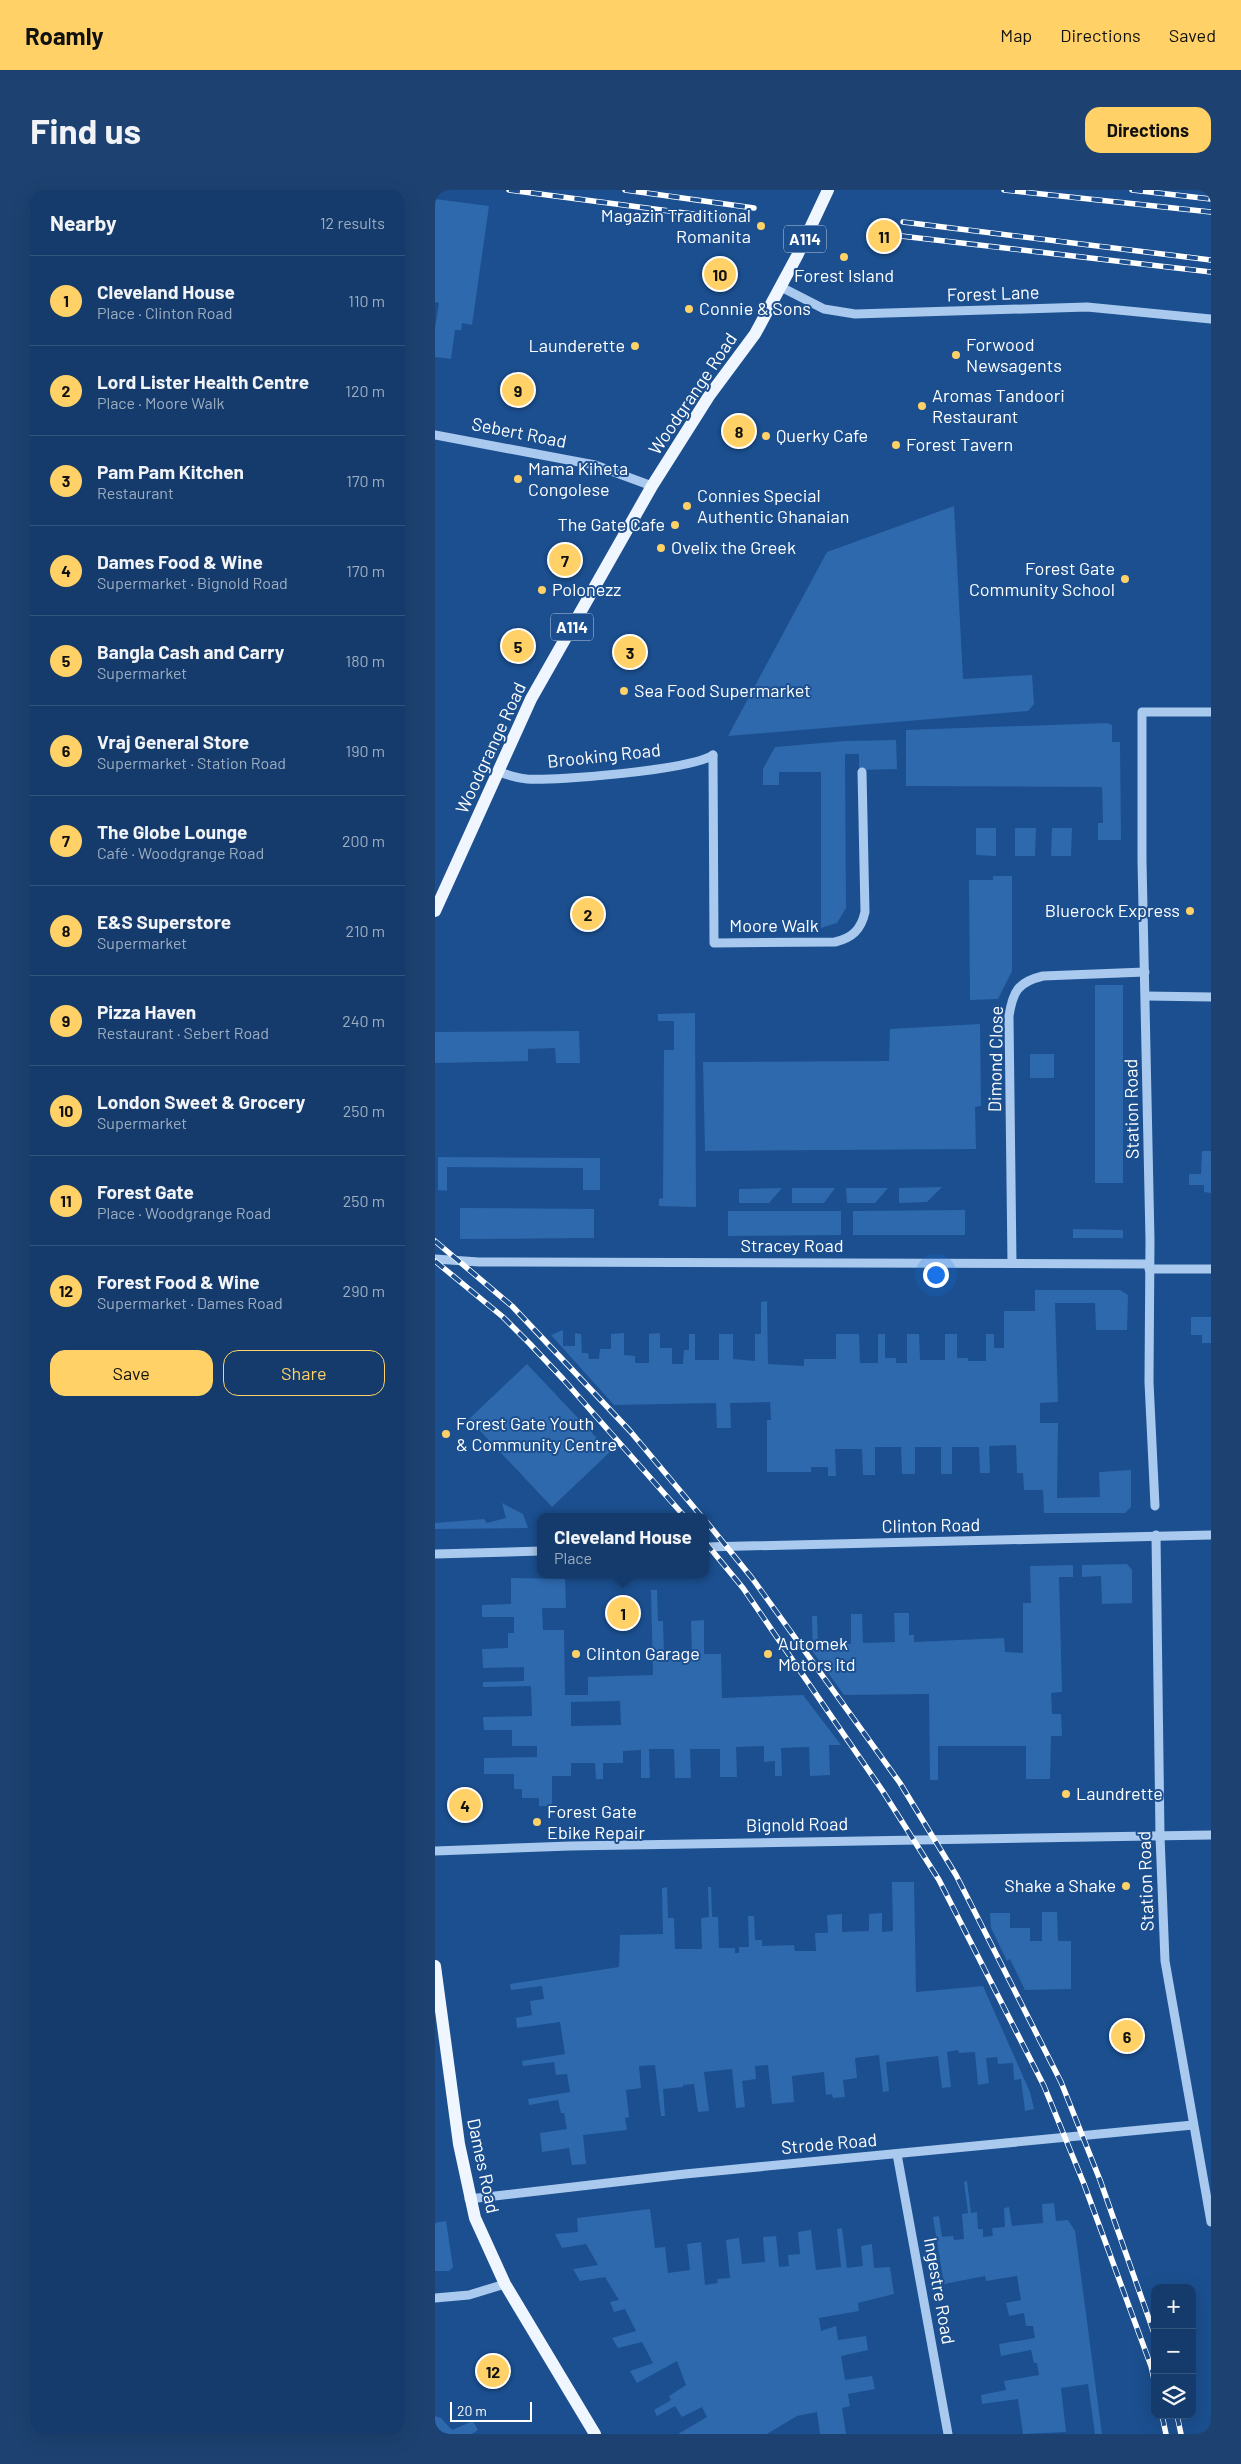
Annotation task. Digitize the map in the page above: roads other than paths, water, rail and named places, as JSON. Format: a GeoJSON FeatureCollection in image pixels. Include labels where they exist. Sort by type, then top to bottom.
{"type":"FeatureCollection","features":[{"type":"Feature","properties":{"kind":"main road","name":"Woodgrange Road"},"geometry":{"type":"LineString","coordinates":[[435,911],[531,699],[652,486],[709,396],[755,334],[781,287],[828,190]]}},
{"type":"Feature","properties":{"kind":"main road","name":"Dames Road"},"geometry":{"type":"LineString","coordinates":[[435,1966],[439,2026],[469,2199],[487,2247],[505,2284],[595,2434]]}},
{"type":"Feature","properties":{"kind":"street","name":"Forest Lane"},"geometry":{"type":"LineString","coordinates":[[781,287],[824,309],[855,314],[1087,307],[1211,319]]}},
{"type":"Feature","properties":{"kind":"street","name":"Sebert Road"},"geometry":{"type":"LineString","coordinates":[[435,434],[595,465],[652,486]]}},
{"type":"Feature","properties":{"kind":"street","name":"Station Road"},"geometry":{"type":"LineString","coordinates":[[1155,1506],[1149,1382],[1146,996],[1142,861],[1142,712],[1211,712]]}},
{"type":"Feature","properties":{"kind":"street","name":"Brooking Road"},"geometry":{"type":"LineString","coordinates":[[497,771],[515,778],[558,778],[637,771],[700,761],[713,755]]}},
{"type":"Feature","properties":{"kind":"street","name":"Moore Walk"},"geometry":{"type":"LineString","coordinates":[[713,755],[714,943],[835,942],[845,940],[859,929],[865,912],[862,772]]}},
{"type":"Feature","properties":{"kind":"street","name":"Dimond Close"},"geometry":{"type":"LineString","coordinates":[[1011,1263],[1009,1016],[1013,996],[1027,980],[1043,976],[1145,972]]}},
{"type":"Feature","properties":{"kind":"street"},"geometry":{"type":"LineString","coordinates":[[1146,996],[1211,997]]}},
{"type":"Feature","properties":{"kind":"street","name":"Stracey Road"},"geometry":{"type":"LineString","coordinates":[[435,1259],[479,1262],[1011,1263],[1211,1269]]}},
{"type":"Feature","properties":{"kind":"street","name":"Clinton Road"},"geometry":{"type":"LineString","coordinates":[[709,1547],[1211,1534]]}},
{"type":"Feature","properties":{"kind":"street","name":"Station Road"},"geometry":{"type":"LineString","coordinates":[[1156,1535],[1160,1836],[1165,1961],[1211,2222]]}},
{"type":"Feature","properties":{"kind":"street"},"geometry":{"type":"LineString","coordinates":[[435,1554],[537,1551]]}},
{"type":"Feature","properties":{"kind":"street","name":"Bignold Road"},"geometry":{"type":"LineString","coordinates":[[435,1851],[570,1846],[1211,1835]]}},
{"type":"Feature","properties":{"kind":"street","name":"Strode Road"},"geometry":{"type":"LineString","coordinates":[[469,2199],[685,2174],[1193,2126]]}},
{"type":"Feature","properties":{"kind":"street","name":"Ingestre Road"},"geometry":{"type":"LineString","coordinates":[[897,2154],[948,2434]]}},
{"type":"Feature","properties":{"kind":"street"},"geometry":{"type":"LineString","coordinates":[[435,2298],[469,2295],[505,2284]]}},
{"type":"Feature","properties":{"kind":"railway"},"geometry":{"type":"LineString","coordinates":[[509,190],[746,221]]}},
{"type":"Feature","properties":{"kind":"railway"},"geometry":{"type":"LineString","coordinates":[[625,190],[754,208]]}},
{"type":"Feature","properties":{"kind":"railway"},"geometry":{"type":"LineString","coordinates":[[1004,190],[1211,212]]}},
{"type":"Feature","properties":{"kind":"railway"},"geometry":{"type":"LineString","coordinates":[[1132,190],[1211,199]]}},
{"type":"Feature","properties":{"kind":"railway"},"geometry":{"type":"LineString","coordinates":[[903,222],[1211,260]]}},
{"type":"Feature","properties":{"kind":"railway"},"geometry":{"type":"LineString","coordinates":[[901,236],[1211,272]]}},
{"type":"Feature","properties":{"kind":"railway"},"geometry":{"type":"LineString","coordinates":[[435,1241],[512,1306],[630,1431],[699,1513]]}},
{"type":"Feature","properties":{"kind":"railway"},"geometry":{"type":"LineString","coordinates":[[435,1261],[503,1317],[530,1344],[681,1513]]}},
{"type":"Feature","properties":{"kind":"railway"},"geometry":{"type":"LineString","coordinates":[[709,1525],[752,1578],[900,1783],[956,1875],[1061,2082],[1100,2180],[1153,2329]]}},
{"type":"Feature","properties":{"kind":"railway"},"geometry":{"type":"LineString","coordinates":[[709,1547],[743,1588],[882,1790],[939,1880],[1044,2086],[1084,2184],[1153,2374]]}},
{"type":"Feature","properties":{"kind":"railway"},"geometry":{"type":"LineString","coordinates":[[1163,2419],[1166,2434]]}},
{"type":"Feature","properties":{"kind":"railway"},"geometry":{"type":"LineString","coordinates":[[1178,2419],[1181,2434]]}},
{"type":"Feature","properties":{"kind":"place","name":"Magazin Traditional Romanita"},"geometry":{"type":"Point","coordinates":[761,226]}},
{"type":"Feature","properties":{"kind":"place","name":"Forest Gate"},"geometry":{"type":"Point","coordinates":[884,236]}},
{"type":"Feature","properties":{"kind":"place","name":"Forest Island"},"geometry":{"type":"Point","coordinates":[844,257]}},
{"type":"Feature","properties":{"kind":"place","name":"London Sweet & Grocery"},"geometry":{"type":"Point","coordinates":[720,274]}},
{"type":"Feature","properties":{"kind":"place","name":"Connie & Sons"},"geometry":{"type":"Point","coordinates":[689,309]}},
{"type":"Feature","properties":{"kind":"place","name":"Launderette"},"geometry":{"type":"Point","coordinates":[635,346]}},
{"type":"Feature","properties":{"kind":"place","name":"Forwood Newsagents"},"geometry":{"type":"Point","coordinates":[956,355]}},
{"type":"Feature","properties":{"kind":"place","name":"Pizza Haven"},"geometry":{"type":"Point","coordinates":[518,390]}},
{"type":"Feature","properties":{"kind":"place","name":"Aromas Tandoori Restaurant"},"geometry":{"type":"Point","coordinates":[922,406]}},
{"type":"Feature","properties":{"kind":"place","name":"E&S Superstore"},"geometry":{"type":"Point","coordinates":[739,431]}},
{"type":"Feature","properties":{"kind":"place","name":"Querky Cafe"},"geometry":{"type":"Point","coordinates":[766,436]}},
{"type":"Feature","properties":{"kind":"place","name":"Forest Tavern"},"geometry":{"type":"Point","coordinates":[896,445]}},
{"type":"Feature","properties":{"kind":"place","name":"Mama Kiheta Congolese"},"geometry":{"type":"Point","coordinates":[518,479]}},
{"type":"Feature","properties":{"kind":"place","name":"Connies Special Authentic Ghanaian"},"geometry":{"type":"Point","coordinates":[687,506]}},
{"type":"Feature","properties":{"kind":"place","name":"The Gate Cafe"},"geometry":{"type":"Point","coordinates":[675,525]}},
{"type":"Feature","properties":{"kind":"place","name":"Ovelix the Greek"},"geometry":{"type":"Point","coordinates":[661,548]}},
{"type":"Feature","properties":{"kind":"place","name":"The Globe Lounge"},"geometry":{"type":"Point","coordinates":[565,560]}},
{"type":"Feature","properties":{"kind":"place","name":"Forest Gate Community School"},"geometry":{"type":"Point","coordinates":[1125,579]}},
{"type":"Feature","properties":{"kind":"place","name":"Polonezz"},"geometry":{"type":"Point","coordinates":[542,590]}},
{"type":"Feature","properties":{"kind":"place","name":"Bangla Cash and Carry"},"geometry":{"type":"Point","coordinates":[518,646]}},
{"type":"Feature","properties":{"kind":"place","name":"Pam Pam Kitchen"},"geometry":{"type":"Point","coordinates":[630,652]}},
{"type":"Feature","properties":{"kind":"place","name":"Sea Food Supermarket"},"geometry":{"type":"Point","coordinates":[624,691]}},
{"type":"Feature","properties":{"kind":"place","name":"Bluerock Express"},"geometry":{"type":"Point","coordinates":[1190,911]}},
{"type":"Feature","properties":{"kind":"place","name":"Lord Lister Health Centre"},"geometry":{"type":"Point","coordinates":[588,914]}},
{"type":"Feature","properties":{"kind":"place","name":"Forest Gate Youth & Community Centre"},"geometry":{"type":"Point","coordinates":[446,1434]}},
{"type":"Feature","properties":{"kind":"place","name":"Cleveland House"},"geometry":{"type":"Point","coordinates":[623,1613]}},
{"type":"Feature","properties":{"kind":"place","name":"Clinton Garage"},"geometry":{"type":"Point","coordinates":[576,1654]}},
{"type":"Feature","properties":{"kind":"place","name":"Automek Motors ltd"},"geometry":{"type":"Point","coordinates":[768,1654]}},
{"type":"Feature","properties":{"kind":"place","name":"Laundrette"},"geometry":{"type":"Point","coordinates":[1066,1794]}},
{"type":"Feature","properties":{"kind":"place","name":"Dames Food & Wine"},"geometry":{"type":"Point","coordinates":[465,1805]}},
{"type":"Feature","properties":{"kind":"place","name":"Forest Gate Ebike Repair"},"geometry":{"type":"Point","coordinates":[537,1822]}},
{"type":"Feature","properties":{"kind":"place","name":"Shake a Shake"},"geometry":{"type":"Point","coordinates":[1126,1886]}},
{"type":"Feature","properties":{"kind":"place","name":"Vraj General Store"},"geometry":{"type":"Point","coordinates":[1127,2036]}},
{"type":"Feature","properties":{"kind":"place","name":"Forest Food & Wine"},"geometry":{"type":"Point","coordinates":[493,2371]}}]}
